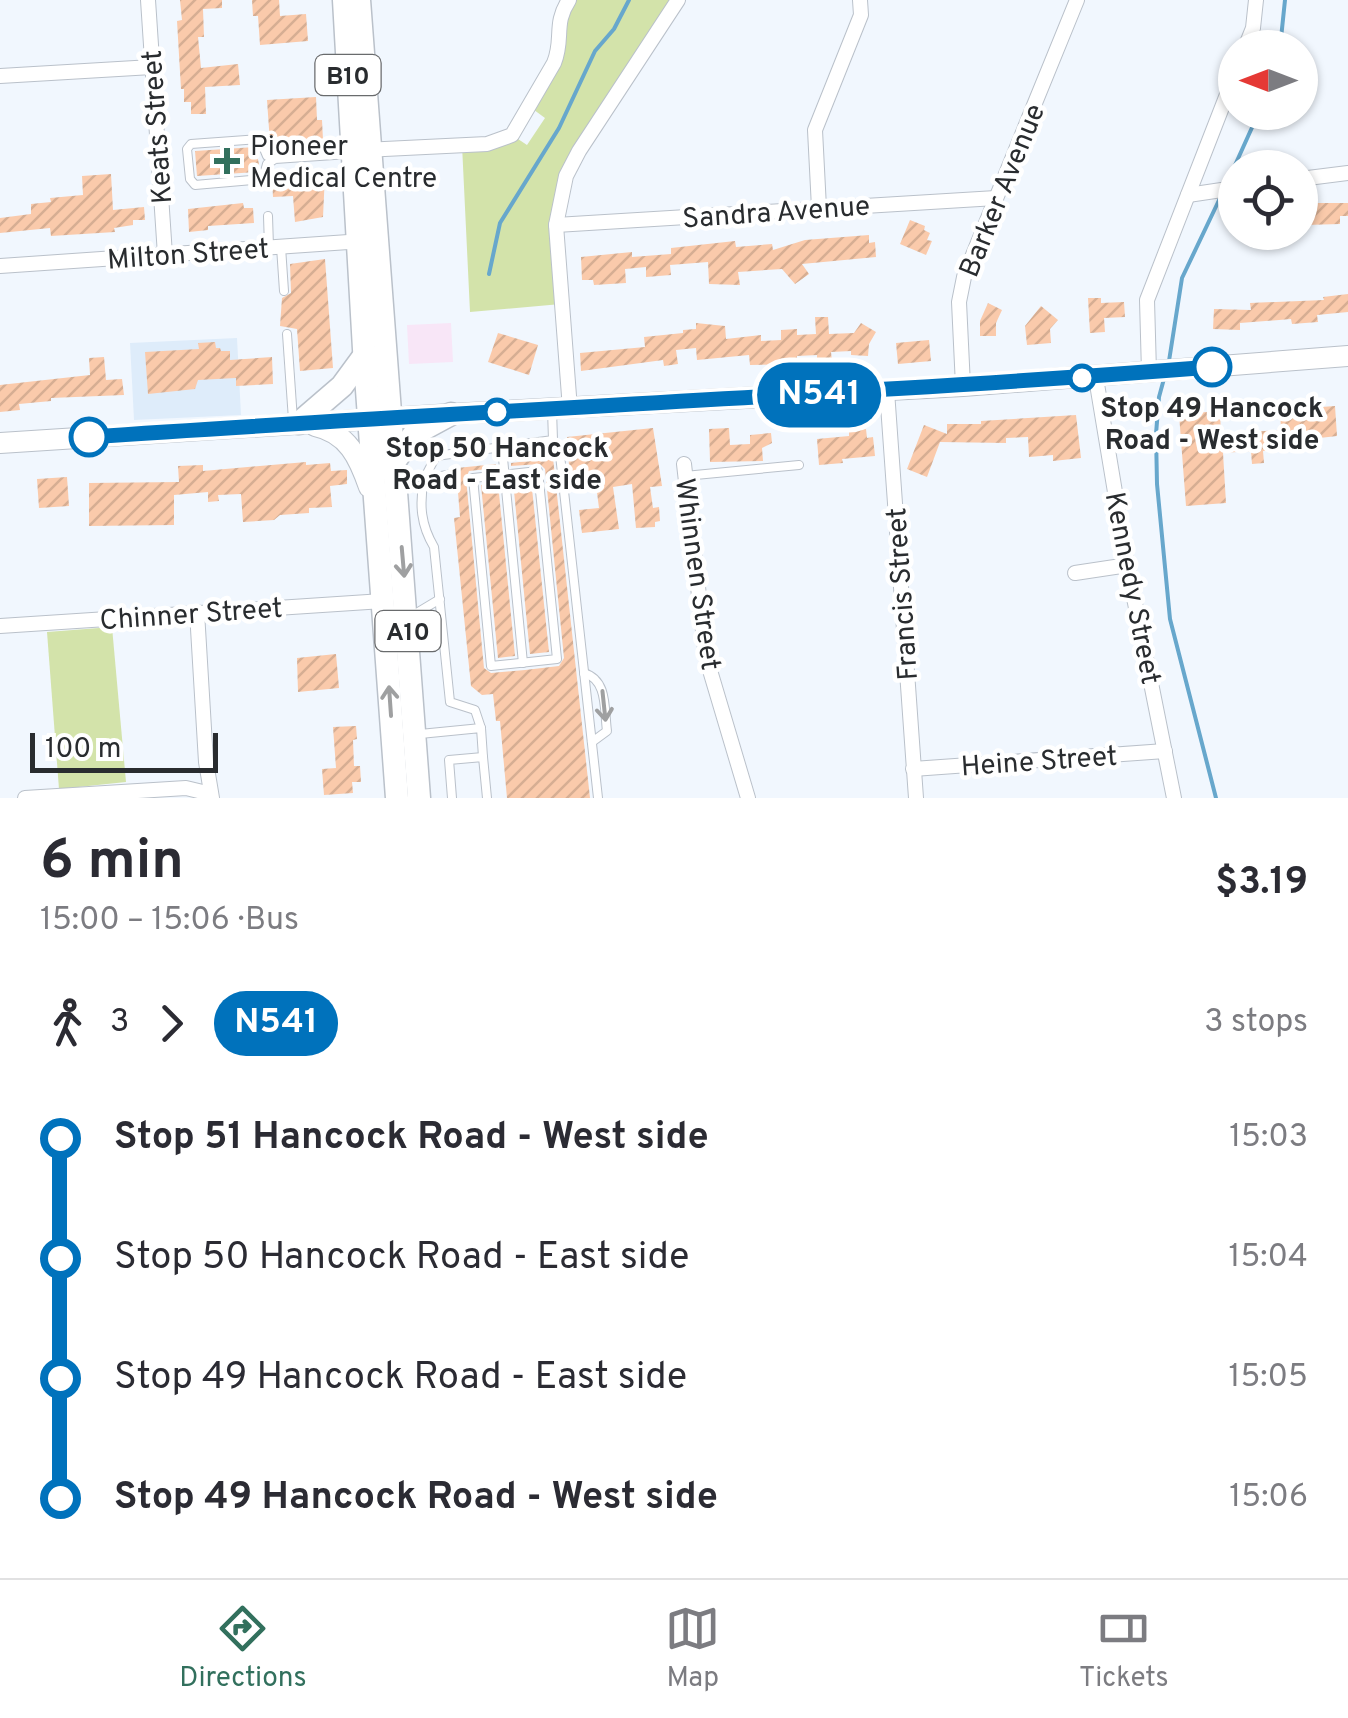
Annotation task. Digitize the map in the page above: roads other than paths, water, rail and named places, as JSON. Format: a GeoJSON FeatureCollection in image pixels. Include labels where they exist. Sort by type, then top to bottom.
{"type":"FeatureCollection","features":[{"type":"Feature","properties":{"kind":"main road","name":"B10"},"geometry":{"type":"LineString","coordinates":[[344,0],[379,418]]}},
{"type":"Feature","properties":{"kind":"main road","name":"B10"},"geometry":{"type":"LineString","coordinates":[[359,152],[360,0]]}},
{"type":"Feature","properties":{"kind":"main road","name":"B10"},"geometry":{"type":"LineString","coordinates":[[367,241],[364,356],[379,418]]}},
{"type":"Feature","properties":{"kind":"main road"},"geometry":{"type":"LineString","coordinates":[[296,423],[342,386],[364,356]]}},
{"type":"Feature","properties":{"kind":"main road"},"geometry":{"type":"LineString","coordinates":[[0,443],[1096,378],[1348,356]]}},
{"type":"Feature","properties":{"kind":"main road"},"geometry":{"type":"LineString","coordinates":[[392,465],[414,434],[450,414]]}},
{"type":"Feature","properties":{"kind":"main road","name":"A10"},"geometry":{"type":"LineString","coordinates":[[379,418],[392,465],[415,734]]}},
{"type":"Feature","properties":{"kind":"main road","name":"A10"},"geometry":{"type":"LineString","coordinates":[[379,418],[376,504],[404,797]]}},
{"type":"Feature","properties":{"kind":"main road"},"geometry":{"type":"LineString","coordinates":[[296,423],[328,429],[346,442],[361,464],[376,504]]}},
{"type":"Feature","properties":{"kind":"main road"},"geometry":{"type":"LineString","coordinates":[[404,797],[407,741],[415,734]]}},
{"type":"Feature","properties":{"kind":"street","name":"Keats Street"},"geometry":{"type":"LineString","coordinates":[[148,0],[165,254]]}},
{"type":"Feature","properties":{"kind":"street"},"geometry":{"type":"LineString","coordinates":[[359,152],[487,144],[512,135],[554,63],[558,52],[557,26],[569,0]]}},
{"type":"Feature","properties":{"kind":"street"},"geometry":{"type":"LineString","coordinates":[[561,409],[556,224],[566,176],[678,0]]}},
{"type":"Feature","properties":{"kind":"street"},"geometry":{"type":"LineString","coordinates":[[819,208],[814,130],[861,15],[860,0]]}},
{"type":"Feature","properties":{"kind":"street","name":"Barker Avenue"},"geometry":{"type":"LineString","coordinates":[[964,386],[958,302],[964,278],[1077,0]]}},
{"type":"Feature","properties":{"kind":"street"},"geometry":{"type":"LineString","coordinates":[[1252,30],[1256,0]]}},
{"type":"Feature","properties":{"kind":"street"},"geometry":{"type":"LineString","coordinates":[[0,76],[152,66]]}},
{"type":"Feature","properties":{"kind":"street"},"geometry":{"type":"LineString","coordinates":[[1161,371],[1147,300],[1218,117]]}},
{"type":"Feature","properties":{"kind":"street"},"geometry":{"type":"LineString","coordinates":[[1318,177],[1348,173]]}},
{"type":"Feature","properties":{"kind":"street"},"geometry":{"type":"LineString","coordinates":[[1188,194],[1218,190]]}},
{"type":"Feature","properties":{"kind":"street","name":"Sandra Avenue"},"geometry":{"type":"LineString","coordinates":[[556,224],[996,198]]}},
{"type":"Feature","properties":{"kind":"street","name":"Milton Street"},"geometry":{"type":"LineString","coordinates":[[0,266],[367,241]]}},
{"type":"Feature","properties":{"kind":"street","name":"Kennedy Street"},"geometry":{"type":"LineString","coordinates":[[1096,378],[1174,798]]}},
{"type":"Feature","properties":{"kind":"street","name":"Francis Street"},"geometry":{"type":"LineString","coordinates":[[887,391],[916,798]]}},
{"type":"Feature","properties":{"kind":"street","name":"Whinnen Street"},"geometry":{"type":"LineString","coordinates":[[684,470],[706,657],[748,798]]}},
{"type":"Feature","properties":{"kind":"street"},"geometry":{"type":"LineString","coordinates":[[1075,573],[1128,566]]}},
{"type":"Feature","properties":{"kind":"street","name":"Chinner Street"},"geometry":{"type":"LineString","coordinates":[[0,626],[383,601]]}},
{"type":"Feature","properties":{"kind":"street"},"geometry":{"type":"LineString","coordinates":[[27,798],[186,788],[212,796],[206,762],[198,612]]}},
{"type":"Feature","properties":{"kind":"street","name":"Heine Street"},"geometry":{"type":"LineString","coordinates":[[914,769],[1165,752]]}},
{"type":"Feature","properties":{"kind":"lane"},"geometry":{"type":"LineString","coordinates":[[275,160],[267,156],[260,138],[191,144],[187,149],[190,180],[195,185],[263,180],[267,164],[275,160],[359,152]]}},
{"type":"Feature","properties":{"kind":"lane"},"geometry":{"type":"LineString","coordinates":[[268,216],[284,291]]}},
{"type":"Feature","properties":{"kind":"lane"},"geometry":{"type":"LineString","coordinates":[[287,334],[296,423]]}},
{"type":"Feature","properties":{"kind":"lane"},"geometry":{"type":"LineString","coordinates":[[561,409],[554,440],[560,455],[598,798]]}},
{"type":"Feature","properties":{"kind":"lane"},"geometry":{"type":"LineString","coordinates":[[487,798],[481,728],[475,710],[450,702],[434,547],[424,529],[420,498],[424,479],[436,456],[554,440]]}},
{"type":"Feature","properties":{"kind":"lane"},"geometry":{"type":"LineString","coordinates":[[502,448],[523,663]]}},
{"type":"Feature","properties":{"kind":"lane"},"geometry":{"type":"LineString","coordinates":[[684,470],[799,465]]}},
{"type":"Feature","properties":{"kind":"lane"},"geometry":{"type":"LineString","coordinates":[[538,471],[557,658],[523,663],[491,666],[474,478],[538,471]]}},
{"type":"Feature","properties":{"kind":"lane"},"geometry":{"type":"LineString","coordinates":[[424,479],[453,474]]}},
{"type":"Feature","properties":{"kind":"lane"},"geometry":{"type":"LineString","coordinates":[[407,619],[440,598]]}},
{"type":"Feature","properties":{"kind":"lane"},"geometry":{"type":"LineString","coordinates":[[584,673],[594,676],[602,686],[606,731],[592,742]]}},
{"type":"Feature","properties":{"kind":"lane"},"geometry":{"type":"LineString","coordinates":[[415,734],[481,728]]}},
{"type":"Feature","properties":{"kind":"lane"},"geometry":{"type":"LineString","coordinates":[[452,798],[449,760],[484,757]]}},
{"type":"Feature","properties":{"kind":"waterway"},"geometry":{"type":"LineString","coordinates":[[489,274],[500,223],[559,128],[595,51],[614,29],[629,0]]}},
{"type":"Feature","properties":{"kind":"waterway"},"geometry":{"type":"LineString","coordinates":[[1282,30],[1285,0]]}},
{"type":"Feature","properties":{"kind":"waterway"},"geometry":{"type":"LineString","coordinates":[[1242,150],[1251,130]]}},
{"type":"Feature","properties":{"kind":"waterway"},"geometry":{"type":"LineString","coordinates":[[1169,361],[1182,278],[1218,202]]}},
{"type":"Feature","properties":{"kind":"waterway"},"geometry":{"type":"LineString","coordinates":[[1165,375],[1156,434],[1157,484],[1170,619],[1216,798]]}},
{"type":"Feature","properties":{"kind":"place","name":"Pioneer Medical Centre"},"geometry":{"type":"Point","coordinates":[227,161]}},
{"type":"Feature","properties":{"kind":"place","name":"Stop 49 Hancock Road - West side"},"geometry":{"type":"Point","coordinates":[1212,367]}},
{"type":"Feature","properties":{"kind":"place","name":"Stop 50 Hancock Road - East side"},"geometry":{"type":"Point","coordinates":[497,412]}}]}
